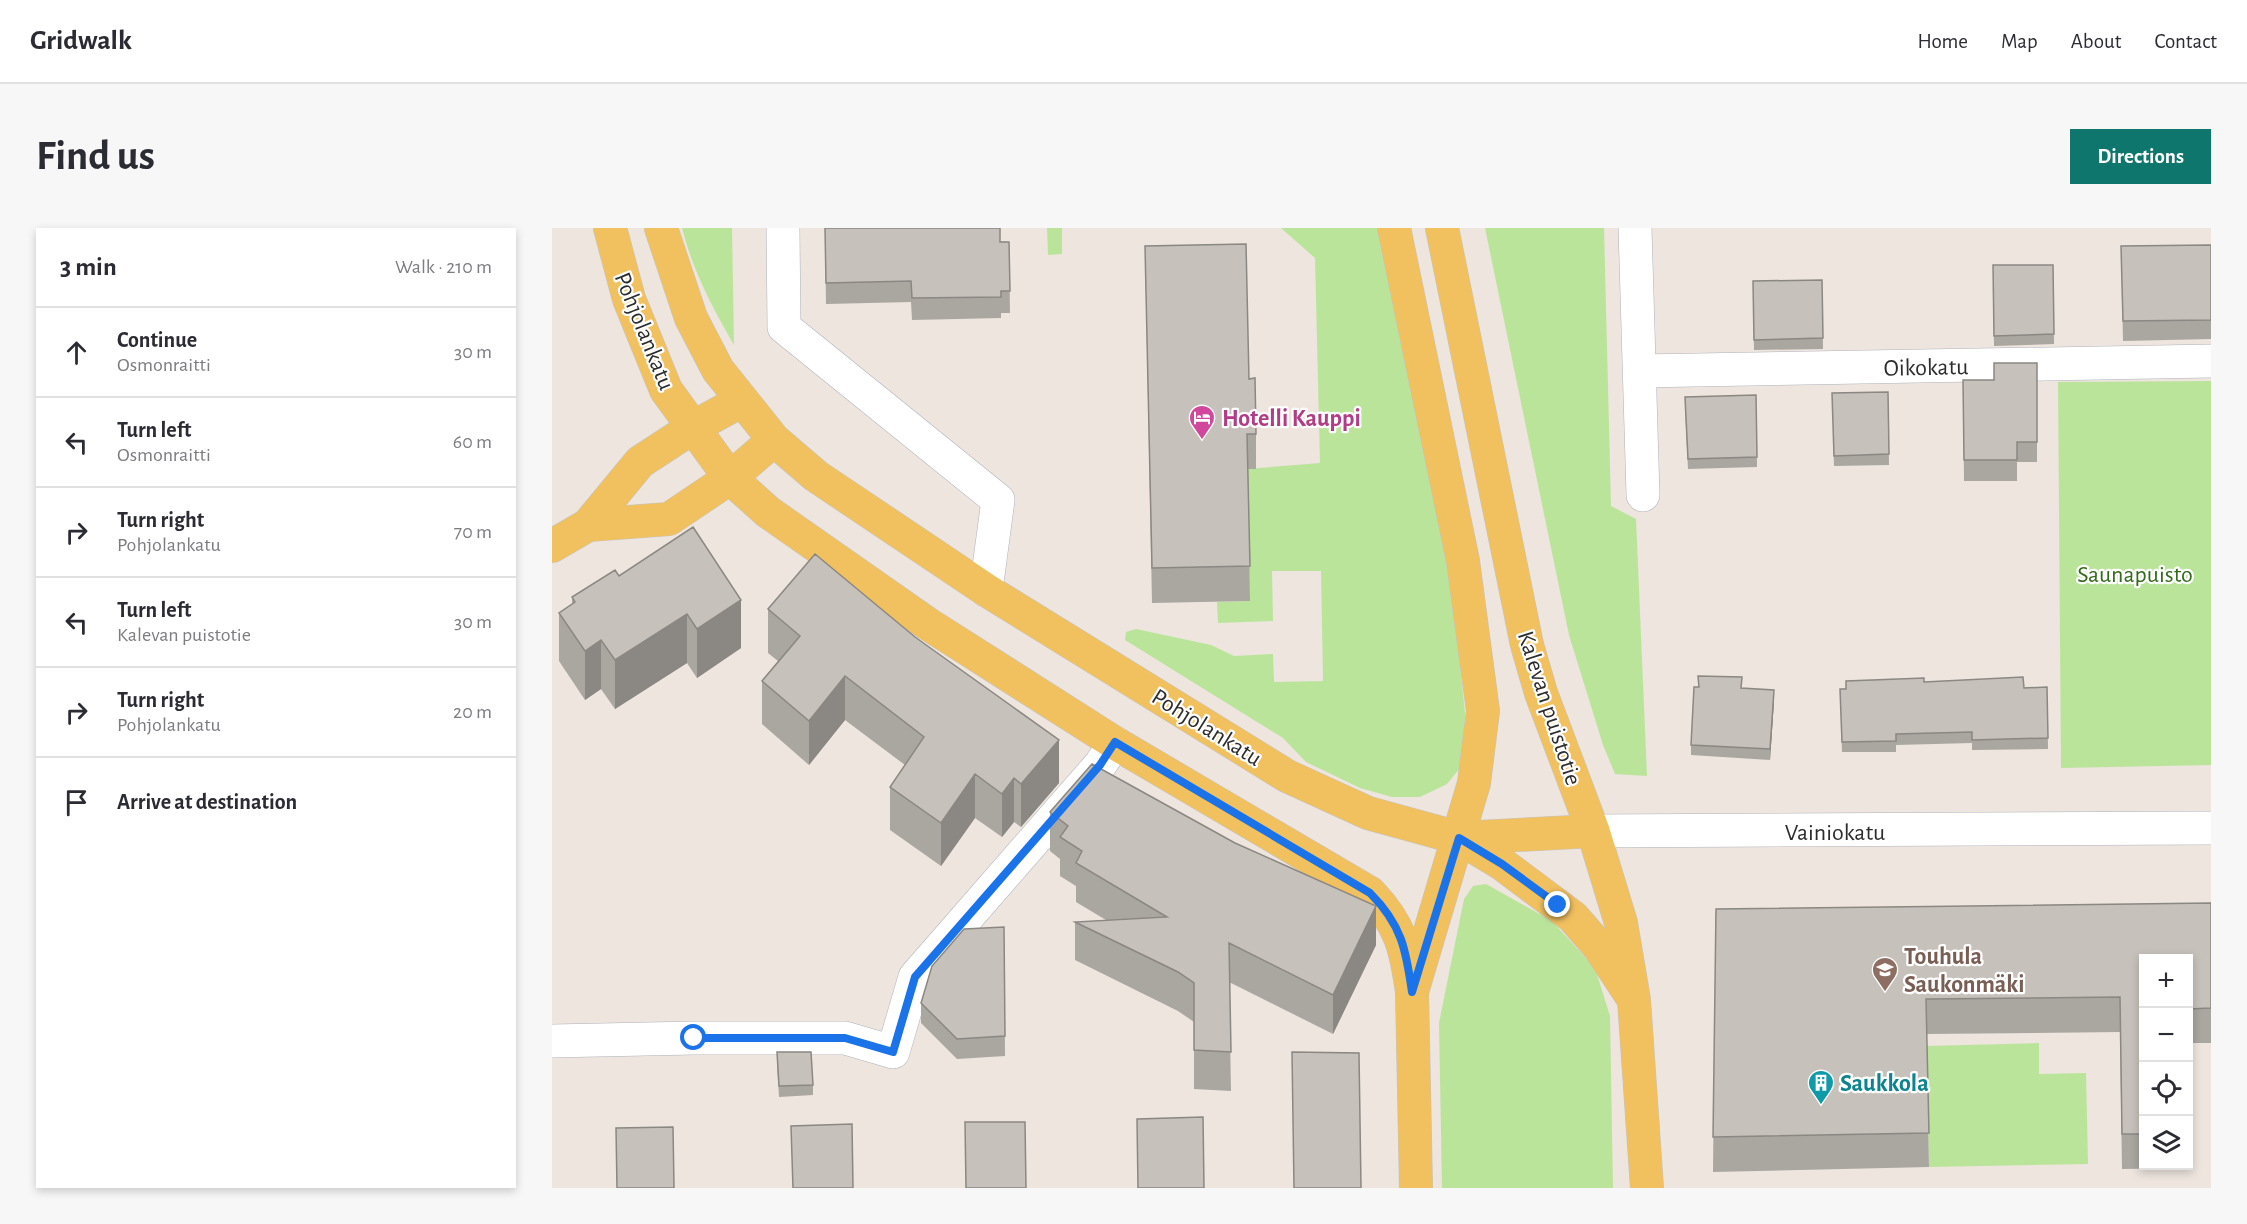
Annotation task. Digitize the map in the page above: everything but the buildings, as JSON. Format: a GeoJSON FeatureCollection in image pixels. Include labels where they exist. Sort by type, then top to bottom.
{"type":"FeatureCollection","features":[{"type":"Feature","properties":{"kind":"main road","name":"Pohjolankatu"},"geometry":{"type":"LineString","coordinates":[[610,228],[629,299],[666,390],[730,478],[768,512],[928,624],[1115,742],[1370,893],[1385,908],[1397,927],[1406,950],[1412,992]]}},
{"type":"Feature","properties":{"kind":"main road","name":"Pohjolankatu"},"geometry":{"type":"LineString","coordinates":[[661,228],[691,318],[718,370],[774,440],[816,476],[986,590],[1287,776],[1368,813],[1459,838],[1502,864],[1573,917],[1599,947],[1634,1000]]}},
{"type":"Feature","properties":{"kind":"main road"},"geometry":{"type":"LineString","coordinates":[[1394,228],[1463,561],[1483,711],[1475,772],[1459,838],[1412,992],[1416,1188]]}},
{"type":"Feature","properties":{"kind":"main road","name":"Kalevan puistotie"},"geometry":{"type":"LineString","coordinates":[[1442,228],[1527,645],[1540,693],[1593,831],[1621,923],[1634,1000],[1647,1188]]}},
{"type":"Feature","properties":{"kind":"main road"},"geometry":{"type":"LineString","coordinates":[[552,546],[588,525],[640,462],[692,428],[741,401]]}},
{"type":"Feature","properties":{"kind":"main road"},"geometry":{"type":"LineString","coordinates":[[588,525],[669,519],[730,478],[774,440]]}},
{"type":"Feature","properties":{"kind":"main road","name":"Vainiokatu"},"geometry":{"type":"LineString","coordinates":[[1459,838],[1593,831]]}},
{"type":"Feature","properties":{"kind":"street"},"geometry":{"type":"LineString","coordinates":[[783,228],[784,327],[998,500],[986,590]]}},
{"type":"Feature","properties":{"kind":"street"},"geometry":{"type":"LineString","coordinates":[[1635,228],[1644,495]]}},
{"type":"Feature","properties":{"kind":"street","name":"Oikokatu"},"geometry":{"type":"LineString","coordinates":[[1640,371],[2211,361]]}},
{"type":"Feature","properties":{"kind":"street"},"geometry":{"type":"LineString","coordinates":[[552,1041],[845,1038],[893,1052],[915,977],[1100,765],[1115,742]]}},
{"type":"Feature","properties":{"kind":"street","name":"Vainiokatu"},"geometry":{"type":"LineString","coordinates":[[1593,831],[2211,828]]}},
{"type":"Feature","properties":{"kind":"green space"},"geometry":{"type":"Polygon","coordinates":[[[682,228],[732,228],[734,345],[704,288],[682,228]]]}},
{"type":"Feature","properties":{"kind":"green space"},"geometry":{"type":"Polygon","coordinates":[[[1047,228],[1062,228],[1062,254],[1048,255],[1047,228]]]}},
{"type":"Feature","properties":{"kind":"green space"},"geometry":{"type":"Polygon","coordinates":[[[1281,228],[1378,228],[1452,586],[1465,713],[1464,751],[1460,768],[1447,784],[1420,797],[1392,797],[1360,788],[1306,762],[1283,738],[1125,640],[1126,632],[1136,629],[1211,645],[1234,656],[1273,654],[1274,682],[1323,681],[1321,571],[1272,571],[1273,621],[1218,623],[1217,602],[1250,601],[1247,469],[1320,463],[1315,258],[1281,228]]]}},
{"type":"Feature","properties":{"kind":"green space"},"geometry":{"type":"Polygon","coordinates":[[[1485,228],[1604,228],[1611,506],[1636,519],[1647,776],[1615,774],[1603,745],[1569,635],[1485,228]]]}},
{"type":"Feature","properties":{"kind":"green space","name":"Saunapuisto"},"geometry":{"type":"Polygon","coordinates":[[[2211,381],[2211,765],[2061,768],[2058,382],[2211,381]]]}},
{"type":"Feature","properties":{"kind":"green space"},"geometry":{"type":"Polygon","coordinates":[[[1486,884],[1552,921],[1595,968],[1610,1016],[1613,1188],[1442,1188],[1439,1023],[1464,899],[1473,886],[1486,884]]]}},
{"type":"Feature","properties":{"kind":"green space"},"geometry":{"type":"Polygon","coordinates":[[[2039,1043],[2039,1074],[2086,1073],[2088,1164],[1929,1167],[1926,1046],[2039,1043]]]}},
{"type":"Feature","properties":{"kind":"place","name":"Hotelli Kauppi"},"geometry":{"type":"Point","coordinates":[1202,441]}},
{"type":"Feature","properties":{"kind":"place","name":"Touhula Saukonmäki"},"geometry":{"type":"Point","coordinates":[1885,993]}},
{"type":"Feature","properties":{"kind":"place","name":"Saukkola"},"geometry":{"type":"Point","coordinates":[1821,1106]}},
{"type":"Feature","properties":{"kind":"route"},"geometry":{"type":"LineString","coordinates":[[694,1038],[845,1038],[893,1052],[915,977],[1100,765],[1115,742],[1370,893],[1385,908],[1397,927],[1406,950],[1412,992],[1459,838],[1502,864],[1558,905]]}}]}
